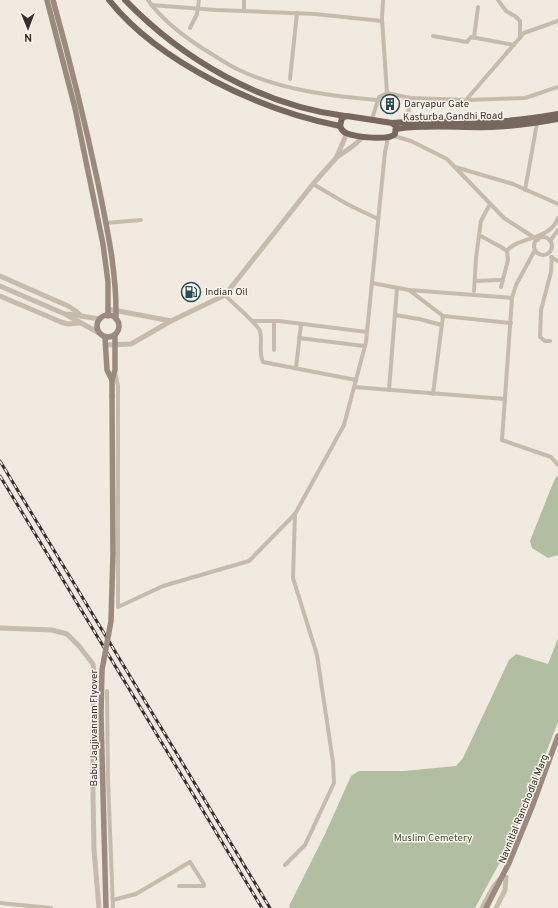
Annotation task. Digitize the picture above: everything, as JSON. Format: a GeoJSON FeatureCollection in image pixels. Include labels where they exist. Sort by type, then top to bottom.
{"type":"FeatureCollection","features":[{"type":"Feature","properties":{"kind":"main road"},"geometry":{"type":"LineString","coordinates":[[47,0],[72,94],[100,229],[106,261],[108,312],[116,319]]}},
{"type":"Feature","properties":{"kind":"main road"},"geometry":{"type":"LineString","coordinates":[[53,0],[76,86],[106,223],[113,263],[116,319],[119,328],[115,335],[115,370],[112,380]]}},
{"type":"Feature","properties":{"kind":"main road"},"geometry":{"type":"LineString","coordinates":[[109,0],[125,18],[148,39],[166,53],[201,74],[233,91],[270,105],[320,122],[340,126]]}},
{"type":"Feature","properties":{"kind":"main road"},"geometry":{"type":"LineString","coordinates":[[124,0],[138,14],[180,49],[236,82],[284,102],[323,113],[345,116]]}},
{"type":"Feature","properties":{"kind":"main road","name":"Kasturba Gandhi Road"},"geometry":{"type":"LineString","coordinates":[[396,129],[407,124],[523,120],[558,114]]}},
{"type":"Feature","properties":{"kind":"main road"},"geometry":{"type":"LineString","coordinates":[[345,116],[341,120],[340,126],[342,131],[363,137],[391,137],[396,129],[392,122]]}},
{"type":"Feature","properties":{"kind":"main road","name":"Kasturba Gandhi Road"},"geometry":{"type":"LineString","coordinates":[[345,116],[407,124],[492,127],[537,123],[558,119]]}},
{"type":"Feature","properties":{"kind":"main road"},"geometry":{"type":"LineString","coordinates":[[108,312],[100,319],[97,326],[99,333],[105,337],[115,335]]}},
{"type":"Feature","properties":{"kind":"main road"},"geometry":{"type":"LineString","coordinates":[[105,337],[107,370],[112,380]]}},
{"type":"Feature","properties":{"kind":"main road","name":"Babu Jagjivanram Flyover"},"geometry":{"type":"LineString","coordinates":[[106,908],[101,715],[102,670],[111,620],[113,553],[112,380]]}},
{"type":"Feature","properties":{"kind":"main road"},"geometry":{"type":"LineString","coordinates":[[490,908],[532,807],[558,736]]}},
{"type":"Feature","properties":{"kind":"main road","name":"Navnitlal Ranchodlal Marg"},"geometry":{"type":"LineString","coordinates":[[504,876],[535,808],[558,749]]}},
{"type":"Feature","properties":{"kind":"main road"},"geometry":{"type":"LineString","coordinates":[[486,908],[496,893]]}},
{"type":"Feature","properties":{"kind":"street"},"geometry":{"type":"LineString","coordinates":[[148,0],[166,21],[186,38],[238,69],[295,88],[328,95],[377,100]]}},
{"type":"Feature","properties":{"kind":"street"},"geometry":{"type":"LineString","coordinates":[[190,28],[197,14],[199,0]]}},
{"type":"Feature","properties":{"kind":"street"},"geometry":{"type":"LineString","coordinates":[[244,0],[244,11]]}},
{"type":"Feature","properties":{"kind":"street"},"geometry":{"type":"LineString","coordinates":[[383,0],[382,21],[387,93]]}},
{"type":"Feature","properties":{"kind":"street"},"geometry":{"type":"LineString","coordinates":[[498,0],[506,11],[520,21],[520,38]]}},
{"type":"Feature","properties":{"kind":"street"},"geometry":{"type":"LineString","coordinates":[[151,5],[197,9],[297,13],[382,21]]}},
{"type":"Feature","properties":{"kind":"street"},"geometry":{"type":"LineString","coordinates":[[474,38],[478,7]]}},
{"type":"Feature","properties":{"kind":"street"},"geometry":{"type":"LineString","coordinates":[[290,79],[297,13]]}},
{"type":"Feature","properties":{"kind":"street"},"geometry":{"type":"LineString","coordinates":[[466,100],[524,33],[558,21]]}},
{"type":"Feature","properties":{"kind":"street"},"geometry":{"type":"LineString","coordinates":[[433,36],[467,42],[471,37],[514,45]]}},
{"type":"Feature","properties":{"kind":"street"},"geometry":{"type":"LineString","coordinates":[[372,119],[377,100],[383,94],[387,93],[410,98],[466,100],[525,98],[558,87]]}},
{"type":"Feature","properties":{"kind":"street"},"geometry":{"type":"LineString","coordinates":[[407,124],[410,98]]}},
{"type":"Feature","properties":{"kind":"street"},"geometry":{"type":"LineString","coordinates":[[525,190],[537,123]]}},
{"type":"Feature","properties":{"kind":"street"},"geometry":{"type":"LineString","coordinates":[[337,157],[347,133]]}},
{"type":"Feature","properties":{"kind":"street"},"geometry":{"type":"LineString","coordinates":[[105,345],[131,344],[171,321],[225,295],[313,184],[337,157],[363,137]]}},
{"type":"Feature","properties":{"kind":"street"},"geometry":{"type":"LineString","coordinates":[[115,370],[118,386],[118,607],[163,586],[250,561],[295,514],[344,425],[354,388],[367,332],[385,152],[391,137],[411,141],[447,159],[504,218],[536,239]]}},
{"type":"Feature","properties":{"kind":"street"},"geometry":{"type":"LineString","coordinates":[[454,166],[513,184],[558,204]]}},
{"type":"Feature","properties":{"kind":"street"},"geometry":{"type":"LineString","coordinates":[[313,184],[378,219]]}},
{"type":"Feature","properties":{"kind":"street"},"geometry":{"type":"LineString","coordinates":[[474,291],[481,221],[490,204]]}},
{"type":"Feature","properties":{"kind":"street"},"geometry":{"type":"LineString","coordinates":[[558,218],[552,228],[536,239],[534,244],[535,250],[516,285],[512,298],[502,440],[551,457],[558,465]]}},
{"type":"Feature","properties":{"kind":"street"},"geometry":{"type":"LineString","coordinates":[[106,223],[141,220]]}},
{"type":"Feature","properties":{"kind":"street"},"geometry":{"type":"LineString","coordinates":[[548,254],[551,249],[550,241],[558,230]]}},
{"type":"Feature","properties":{"kind":"street"},"geometry":{"type":"LineString","coordinates":[[479,235],[507,251]]}},
{"type":"Feature","properties":{"kind":"street"},"geometry":{"type":"LineString","coordinates":[[501,287],[501,280],[508,260],[507,251],[510,246],[536,239],[545,238],[550,241]]}},
{"type":"Feature","properties":{"kind":"street"},"geometry":{"type":"LineString","coordinates":[[535,250],[542,255],[548,254],[558,261]]}},
{"type":"Feature","properties":{"kind":"street"},"geometry":{"type":"LineString","coordinates":[[550,341],[544,341],[540,337],[541,310],[551,272],[552,257]]}},
{"type":"Feature","properties":{"kind":"street"},"geometry":{"type":"LineString","coordinates":[[0,276],[68,306],[81,316]]}},
{"type":"Feature","properties":{"kind":"street"},"geometry":{"type":"LineString","coordinates":[[475,281],[501,280]]}},
{"type":"Feature","properties":{"kind":"street"},"geometry":{"type":"LineString","coordinates":[[372,283],[409,290],[512,298]]}},
{"type":"Feature","properties":{"kind":"street"},"geometry":{"type":"LineString","coordinates":[[0,286],[65,314],[99,333]]}},
{"type":"Feature","properties":{"kind":"street"},"geometry":{"type":"LineString","coordinates":[[389,390],[397,288]]}},
{"type":"Feature","properties":{"kind":"street"},"geometry":{"type":"LineString","coordinates":[[409,290],[443,316],[511,323]]}},
{"type":"Feature","properties":{"kind":"street"},"geometry":{"type":"LineString","coordinates":[[225,295],[260,331],[261,357],[263,362],[356,380]]}},
{"type":"Feature","properties":{"kind":"street"},"geometry":{"type":"LineString","coordinates":[[0,296],[61,322],[68,324],[81,322]]}},
{"type":"Feature","properties":{"kind":"street"},"geometry":{"type":"LineString","coordinates":[[108,312],[116,310],[171,321]]}},
{"type":"Feature","properties":{"kind":"street"},"geometry":{"type":"LineString","coordinates":[[65,314],[100,319]]}},
{"type":"Feature","properties":{"kind":"street"},"geometry":{"type":"LineString","coordinates":[[395,315],[442,325]]}},
{"type":"Feature","properties":{"kind":"street"},"geometry":{"type":"LineString","coordinates":[[433,394],[443,316]]}},
{"type":"Feature","properties":{"kind":"street"},"geometry":{"type":"LineString","coordinates":[[252,322],[274,321],[367,332]]}},
{"type":"Feature","properties":{"kind":"street"},"geometry":{"type":"LineString","coordinates":[[274,321],[274,350]]}},
{"type":"Feature","properties":{"kind":"street"},"geometry":{"type":"LineString","coordinates":[[296,368],[300,324]]}},
{"type":"Feature","properties":{"kind":"street"},"geometry":{"type":"LineString","coordinates":[[299,338],[364,346]]}},
{"type":"Feature","properties":{"kind":"street"},"geometry":{"type":"LineString","coordinates":[[354,388],[505,399]]}},
{"type":"Feature","properties":{"kind":"street"},"geometry":{"type":"LineString","coordinates":[[285,865],[305,845],[334,783],[333,762],[317,655],[293,578],[295,514]]}},
{"type":"Feature","properties":{"kind":"street"},"geometry":{"type":"LineString","coordinates":[[0,628],[52,630],[67,634],[79,646],[93,664],[94,843],[99,908]]}},
{"type":"Feature","properties":{"kind":"street"},"geometry":{"type":"LineString","coordinates":[[107,691],[108,780],[113,908]]}},
{"type":"Feature","properties":{"kind":"street"},"geometry":{"type":"LineString","coordinates":[[113,900],[136,894],[190,862],[204,886],[180,886]]}},
{"type":"Feature","properties":{"kind":"street"},"geometry":{"type":"LineString","coordinates":[[482,908],[494,886],[504,876]]}},
{"type":"Feature","properties":{"kind":"street"},"geometry":{"type":"LineString","coordinates":[[496,908],[505,890],[504,876]]}},
{"type":"Feature","properties":{"kind":"street"},"geometry":{"type":"LineString","coordinates":[[0,903],[51,908]]}},
{"type":"Feature","properties":{"kind":"green space"},"geometry":{"type":"Polygon","coordinates":[[[558,476],[558,555],[548,558],[532,548],[530,541],[551,488],[556,477],[558,476]]]}},
{"type":"Feature","properties":{"kind":"green space","name":"Muslim Cemetery"},"geometry":{"type":"Polygon","coordinates":[[[558,638],[558,722],[512,840],[475,908],[290,908],[289,906],[325,834],[351,776],[359,771],[404,771],[456,766],[463,758],[509,660],[516,654],[548,664],[558,638]]]}},
{"type":"Feature","properties":{"kind":"railway"},"geometry":{"type":"LineString","coordinates":[[0,461],[270,908]]}},
{"type":"Feature","properties":{"kind":"railway"},"geometry":{"type":"LineString","coordinates":[[0,476],[262,908]]}},
{"type":"Feature","properties":{"kind":"place","name":"Daryapur Gate"},"geometry":{"type":"Point","coordinates":[390,104]}},
{"type":"Feature","properties":{"kind":"place","name":"Indian Oil"},"geometry":{"type":"Point","coordinates":[191,292]}}]}
